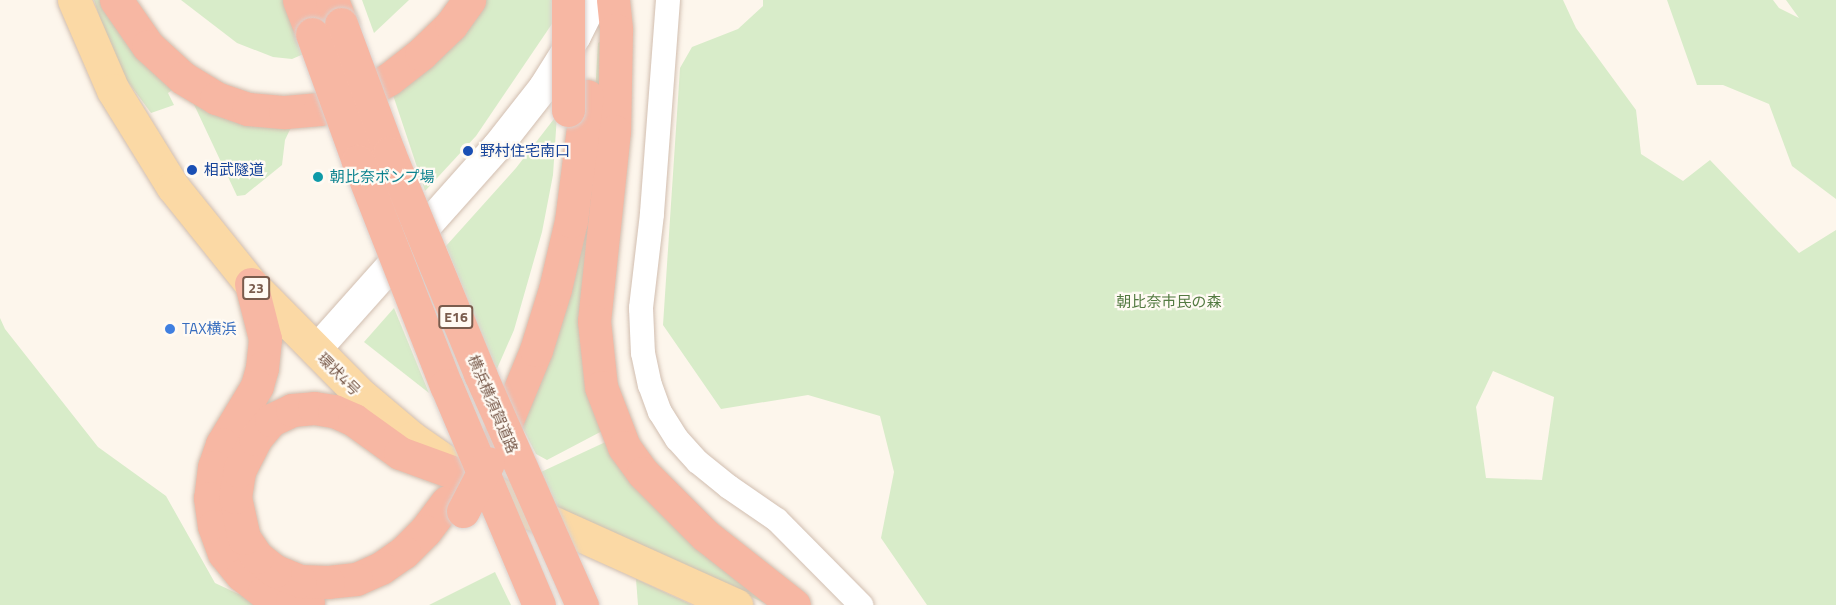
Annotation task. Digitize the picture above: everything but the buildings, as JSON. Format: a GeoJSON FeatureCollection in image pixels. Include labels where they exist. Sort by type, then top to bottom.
{"type":"FeatureCollection","features":[{"type":"Feature","properties":{"kind":"highway"},"geometry":{"type":"LineString","coordinates":[[116,0],[148,46],[183,78],[216,98],[248,109],[285,112],[320,109],[353,99],[389,79],[443,32],[469,0]]}},
{"type":"Feature","properties":{"kind":"highway","name":"横浜横須賀道路"},"geometry":{"type":"LineString","coordinates":[[299,0],[328,19],[389,153],[480,374],[582,605]]}},
{"type":"Feature","properties":{"kind":"highway"},"geometry":{"type":"LineString","coordinates":[[568,0],[578,103]]}},
{"type":"Feature","properties":{"kind":"highway"},"geometry":{"type":"LineString","coordinates":[[251,284],[265,339],[262,368],[257,386],[222,444],[214,467],[210,498],[214,526],[224,553],[242,575],[264,592],[292,601],[330,603],[364,598],[396,582],[420,562],[455,506],[488,443],[538,284],[553,223],[578,103],[587,0]]}},
{"type":"Feature","properties":{"kind":"highway"},"geometry":{"type":"LineString","coordinates":[[615,15],[614,131],[595,289],[595,355],[601,387],[624,447],[643,473],[705,535],[794,605]]}},
{"type":"Feature","properties":{"kind":"highway","name":"横浜横須賀道路"},"geometry":{"type":"LineString","coordinates":[[328,19],[358,161],[450,396],[539,605]]}},
{"type":"Feature","properties":{"kind":"highway"},"geometry":{"type":"LineString","coordinates":[[455,506],[404,552],[381,568],[356,579],[328,582],[300,581],[275,572],[257,557],[244,537],[238,520],[235,497],[239,471],[255,439],[271,420],[292,410],[314,408],[334,411],[354,420],[400,453],[471,479]]}},
{"type":"Feature","properties":{"kind":"main road","name":"環状4号"},"geometry":{"type":"LineString","coordinates":[[74,0],[109,80],[136,130],[174,187],[251,284],[362,396],[412,438],[471,479],[534,514],[736,605]]}},
{"type":"Feature","properties":{"kind":"street"},"geometry":{"type":"LineString","coordinates":[[315,350],[510,129],[544,87],[576,36],[594,0]]}},
{"type":"Feature","properties":{"kind":"street"},"geometry":{"type":"LineString","coordinates":[[668,0],[652,214],[640,308],[644,353],[650,385],[660,412],[677,439],[698,462],[729,488],[777,519],[861,605]]}},
{"type":"Feature","properties":{"kind":"green space"},"geometry":{"type":"Polygon","coordinates":[[[94,0],[106,0],[178,86],[168,93],[174,105],[151,113],[115,64],[94,0]]]}},
{"type":"Feature","properties":{"kind":"green space"},"geometry":{"type":"Polygon","coordinates":[[[181,0],[287,0],[306,53],[292,59],[273,57],[237,43],[181,0]]]}},
{"type":"Feature","properties":{"kind":"green space"},"geometry":{"type":"Polygon","coordinates":[[[362,0],[409,0],[374,33],[362,0]]]}},
{"type":"Feature","properties":{"kind":"green space"},"geometry":{"type":"Polygon","coordinates":[[[478,0],[557,0],[558,15],[476,136],[425,191],[392,92],[478,0]]]}},
{"type":"Feature","properties":{"kind":"green space","name":"朝比奈市民の森"},"geometry":{"type":"Polygon","coordinates":[[[763,0],[1563,0],[1576,28],[1636,110],[1641,154],[1683,181],[1710,160],[1799,253],[1836,230],[1836,605],[927,605],[881,538],[894,472],[880,416],[808,395],[721,409],[663,325],[680,68],[692,47],[738,29],[763,6],[763,0]],[[1493,371],[1476,407],[1486,478],[1542,480],[1554,397],[1493,371]]]}},
{"type":"Feature","properties":{"kind":"green space"},"geometry":{"type":"Polygon","coordinates":[[[1667,0],[1773,0],[1779,8],[1799,18],[1786,0],[1836,0],[1836,199],[1792,166],[1769,104],[1723,85],[1697,85],[1667,0]]]}},
{"type":"Feature","properties":{"kind":"green space"},"geometry":{"type":"Polygon","coordinates":[[[606,38],[606,429],[547,460],[536,454],[518,419],[591,163],[598,43],[606,38]]]}},
{"type":"Feature","properties":{"kind":"green space"},"geometry":{"type":"Polygon","coordinates":[[[190,96],[294,121],[285,140],[282,165],[245,195],[237,196],[190,96]]]}},
{"type":"Feature","properties":{"kind":"green space"},"geometry":{"type":"Polygon","coordinates":[[[557,115],[553,175],[542,232],[514,330],[496,371],[446,246],[516,168],[557,115]]]}},
{"type":"Feature","properties":{"kind":"green space"},"geometry":{"type":"Polygon","coordinates":[[[394,308],[429,393],[364,342],[394,308]]]}},
{"type":"Feature","properties":{"kind":"green space"},"geometry":{"type":"Polygon","coordinates":[[[0,318],[5,329],[98,447],[166,496],[215,583],[262,605],[0,605],[0,318]]]}},
{"type":"Feature","properties":{"kind":"green space"},"geometry":{"type":"Polygon","coordinates":[[[612,439],[769,605],[556,507],[541,472],[612,439]]]}},
{"type":"Feature","properties":{"kind":"green space"},"geometry":{"type":"Polygon","coordinates":[[[495,572],[511,605],[429,605],[495,572]]]}},
{"type":"Feature","properties":{"kind":"green space"},"geometry":{"type":"Polygon","coordinates":[[[636,579],[692,605],[638,605],[636,579]]]}},
{"type":"Feature","properties":{"kind":"place","name":"野村住宅南口"},"geometry":{"type":"Point","coordinates":[468,151]}},
{"type":"Feature","properties":{"kind":"place","name":"相武隧道"},"geometry":{"type":"Point","coordinates":[192,170]}},
{"type":"Feature","properties":{"kind":"place","name":"朝比奈ポンプ場"},"geometry":{"type":"Point","coordinates":[318,177]}},
{"type":"Feature","properties":{"kind":"place","name":"TAX横浜"},"geometry":{"type":"Point","coordinates":[170,329]}}]}
